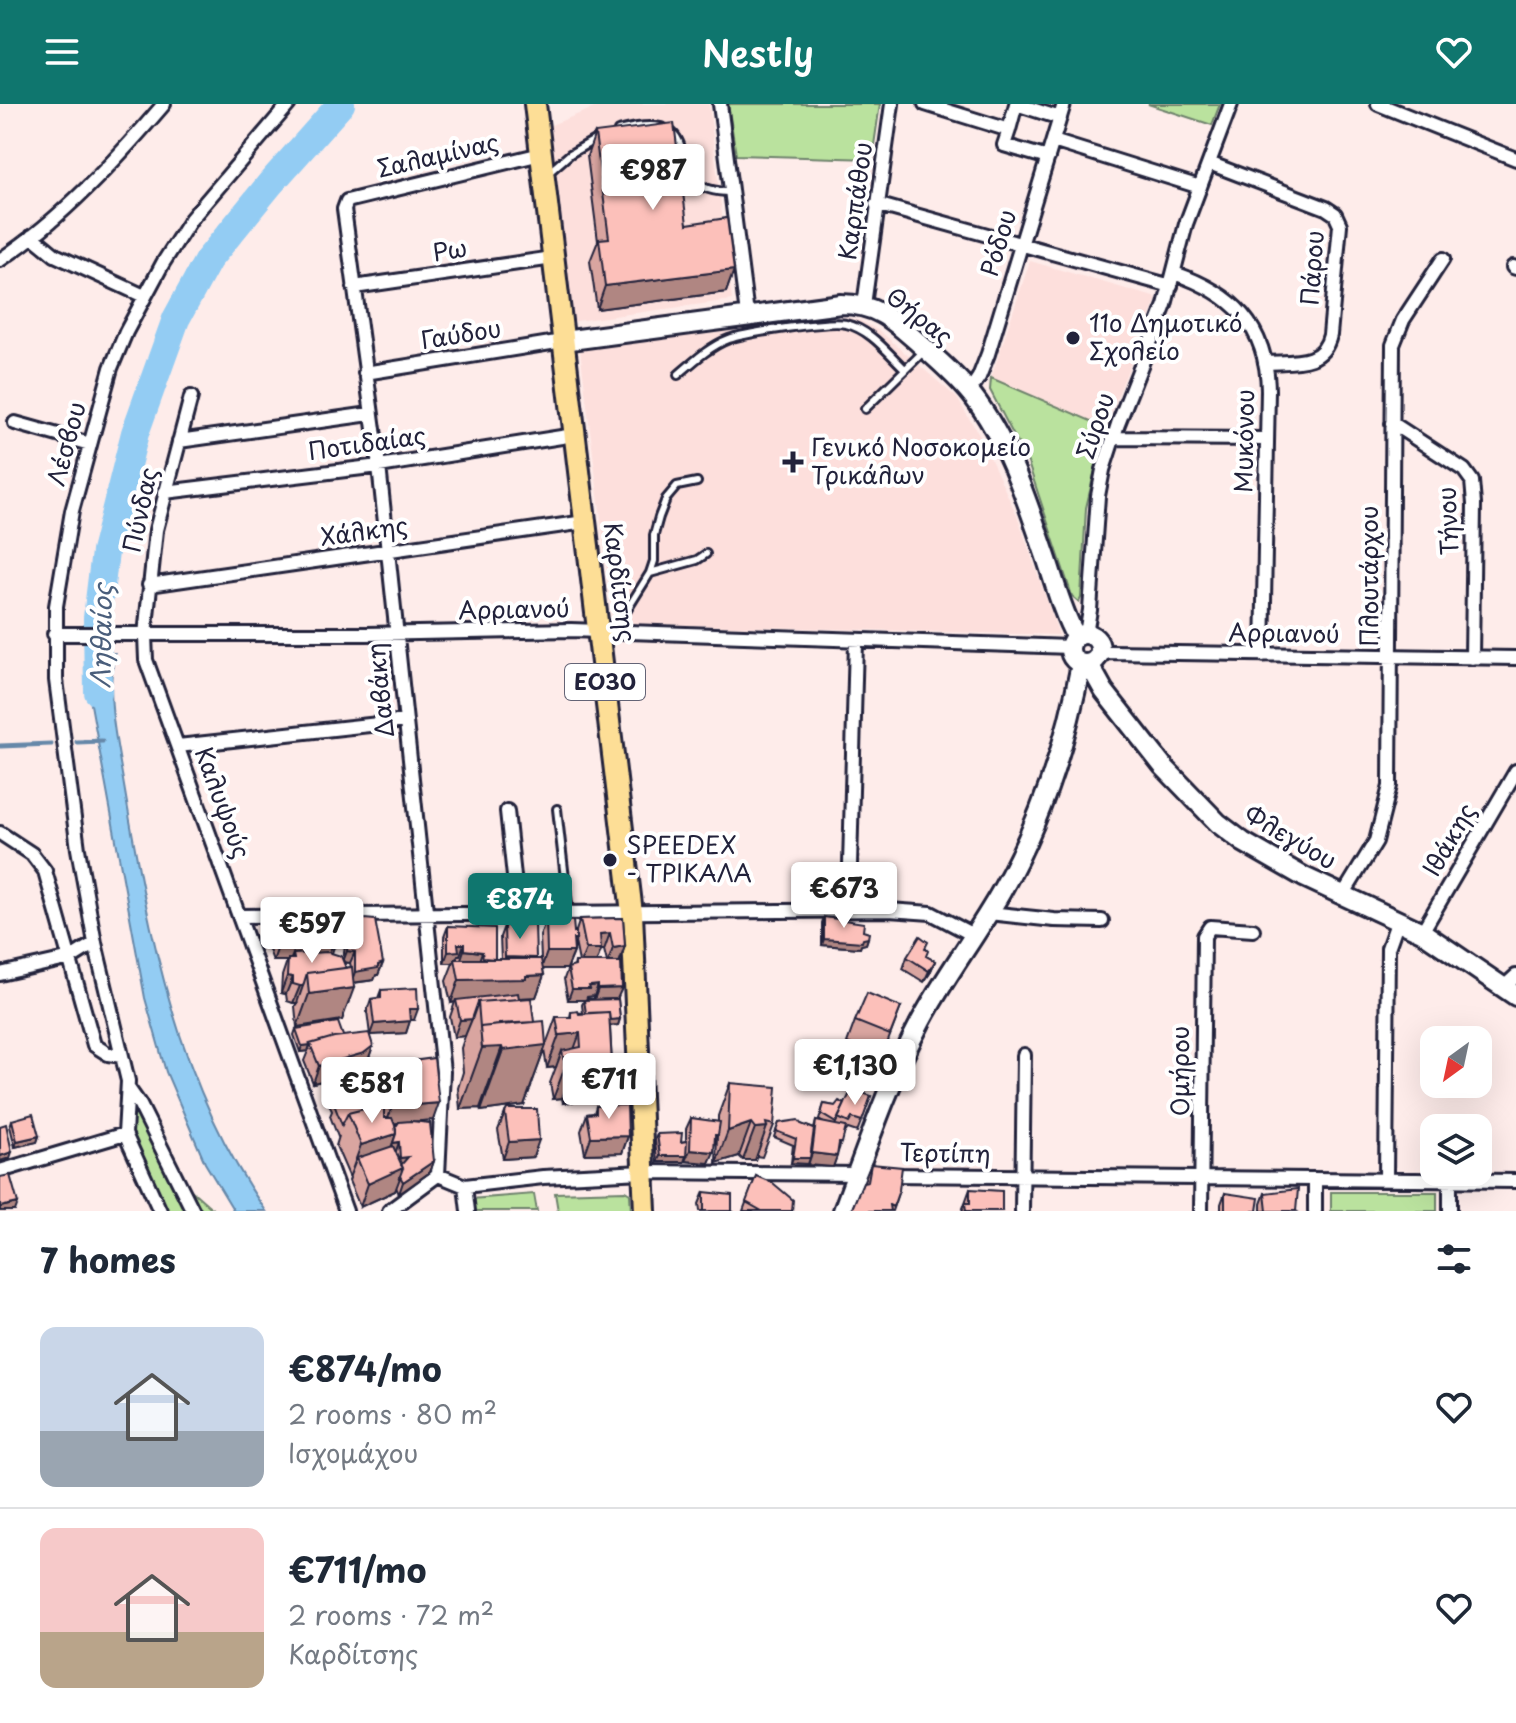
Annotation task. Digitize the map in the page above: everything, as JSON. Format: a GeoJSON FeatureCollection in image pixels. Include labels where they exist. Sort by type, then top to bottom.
{"type":"FeatureCollection","features":[{"type":"Feature","properties":{"kind":"main road","name":"Καρδίτσης"},"geometry":{"type":"LineString","coordinates":[[538,109],[585,522],[606,633],[632,913],[645,1211]]}},
{"type":"Feature","properties":{"kind":"street"},"geometry":{"type":"LineString","coordinates":[[0,260],[32,236],[102,171],[164,104]]}},
{"type":"Feature","properties":{"kind":"street","name":"Λέσβου"},"geometry":{"type":"LineString","coordinates":[[128,1088],[95,943],[78,849],[58,694],[57,634],[63,548],[114,359],[144,296],[191,219],[289,104]]}},
{"type":"Feature","properties":{"kind":"street"},"geometry":{"type":"LineString","coordinates":[[720,104],[747,315]]}},
{"type":"Feature","properties":{"kind":"street","name":"Καρπάθου"},"geometry":{"type":"LineString","coordinates":[[864,305],[892,104]]}},
{"type":"Feature","properties":{"kind":"street"},"geometry":{"type":"LineString","coordinates":[[925,104],[1009,130]]}},
{"type":"Feature","properties":{"kind":"street"},"geometry":{"type":"LineString","coordinates":[[1048,158],[1004,145],[1016,104],[1060,118]]}},
{"type":"Feature","properties":{"kind":"street","name":"Ρόδου"},"geometry":{"type":"LineString","coordinates":[[969,392],[988,354],[1064,104]]}},
{"type":"Feature","properties":{"kind":"street","name":"Σύρου"},"geometry":{"type":"LineString","coordinates":[[1077,639],[1091,599],[1098,496],[1113,438],[1172,280],[1182,237],[1231,104]]}},
{"type":"Feature","properties":{"kind":"street"},"geometry":{"type":"LineString","coordinates":[[1378,104],[1516,159]]}},
{"type":"Feature","properties":{"kind":"street"},"geometry":{"type":"LineString","coordinates":[[1053,141],[1200,187]]}},
{"type":"Feature","properties":{"kind":"street","name":"Σαλαμίνας"},"geometry":{"type":"LineString","coordinates":[[346,203],[541,154]]}},
{"type":"Feature","properties":{"kind":"street","name":"Πάρου"},"geometry":{"type":"LineString","coordinates":[[1209,163],[1326,208],[1335,214],[1340,225],[1330,335],[1326,348],[1313,360],[1265,363]]}},
{"type":"Feature","properties":{"kind":"street","name":"Δαβάκη"},"geometry":{"type":"LineString","coordinates":[[346,203],[344,209],[379,466],[443,1072],[438,1175]]}},
{"type":"Feature","properties":{"kind":"street","name":"Μυκόνου"},"geometry":{"type":"LineString","coordinates":[[876,204],[1022,244],[1210,287],[1232,302],[1247,320],[1265,363],[1268,380],[1263,655]]}},
{"type":"Feature","properties":{"kind":"street"},"geometry":{"type":"LineString","coordinates":[[32,236],[55,255],[144,296]]}},
{"type":"Feature","properties":{"kind":"street","name":"Ρω"},"geometry":{"type":"LineString","coordinates":[[354,287],[553,258]]}},
{"type":"Feature","properties":{"kind":"street","name":"Πλουτάρχου"},"geometry":{"type":"LineString","coordinates":[[1343,895],[1376,841],[1388,801],[1391,774],[1392,362],[1395,337],[1408,311],[1443,259]]}},
{"type":"Feature","properties":{"kind":"street","name":"Θήρας"},"geometry":{"type":"LineString","coordinates":[[563,341],[841,304],[864,305],[880,312],[925,349],[969,392],[1006,451],[1077,639]]}},
{"type":"Feature","properties":{"kind":"street","name":"Γαύδου"},"geometry":{"type":"LineString","coordinates":[[365,373],[563,341]]}},
{"type":"Feature","properties":{"kind":"street","name":"Πύνδας"},"geometry":{"type":"LineString","coordinates":[[145,635],[155,539],[191,397]]}},
{"type":"Feature","properties":{"kind":"street","name":"Πύνδας"},"geometry":{"type":"LineString","coordinates":[[179,441],[370,414]]}},
{"type":"Feature","properties":{"kind":"street"},"geometry":{"type":"LineString","coordinates":[[15,423],[90,444]]}},
{"type":"Feature","properties":{"kind":"street","name":"Τήνου"},"geometry":{"type":"LineString","coordinates":[[1392,423],[1464,470],[1472,481],[1472,658]]}},
{"type":"Feature","properties":{"kind":"street","name":"Ποτιδαίας"},"geometry":{"type":"LineString","coordinates":[[165,492],[379,466],[574,435]]}},
{"type":"Feature","properties":{"kind":"street"},"geometry":{"type":"LineString","coordinates":[[1113,438],[1267,439]]}},
{"type":"Feature","properties":{"kind":"street","name":"Χάλκης"},"geometry":{"type":"LineString","coordinates":[[149,585],[585,522]]}},
{"type":"Feature","properties":{"kind":"street","name":"Αρριανού"},"geometry":{"type":"LineString","coordinates":[[57,634],[606,633],[856,642],[1077,639]]}},
{"type":"Feature","properties":{"kind":"street","name":"Καλυψούς"},"geometry":{"type":"LineString","coordinates":[[145,635],[148,668],[346,1211]]}},
{"type":"Feature","properties":{"kind":"street"},"geometry":{"type":"LineString","coordinates":[[843,1211],[916,1031],[989,913],[1044,800],[1098,641],[1077,639],[1073,659],[1090,661]]}},
{"type":"Feature","properties":{"kind":"street"},"geometry":{"type":"LineString","coordinates":[[850,865],[856,642]]}},
{"type":"Feature","properties":{"kind":"street","name":"Αρριανού"},"geometry":{"type":"LineString","coordinates":[[1090,661],[1109,652],[1516,658]]}},
{"type":"Feature","properties":{"kind":"street","name":"Φλεγύου"},"geometry":{"type":"LineString","coordinates":[[1090,661],[1104,691],[1163,766],[1218,823],[1273,860],[1422,932],[1512,986]]}},
{"type":"Feature","properties":{"kind":"street"},"geometry":{"type":"LineString","coordinates":[[178,746],[406,721]]}},
{"type":"Feature","properties":{"kind":"street","name":"Ιθάκης"},"geometry":{"type":"LineString","coordinates":[[1422,932],[1516,771]]}},
{"type":"Feature","properties":{"kind":"street"},"geometry":{"type":"LineString","coordinates":[[507,811],[518,914]]}},
{"type":"Feature","properties":{"kind":"street"},"geometry":{"type":"LineString","coordinates":[[0,833],[27,850],[45,871],[94,1045],[108,1054],[122,1056]]}},
{"type":"Feature","properties":{"kind":"street"},"geometry":{"type":"LineString","coordinates":[[240,916],[920,911],[931,913],[975,936]]}},
{"type":"Feature","properties":{"kind":"street"},"geometry":{"type":"LineString","coordinates":[[989,913],[1102,921]]}},
{"type":"Feature","properties":{"kind":"street"},"geometry":{"type":"LineString","coordinates":[[1386,1179],[1388,948],[1398,920]]}},
{"type":"Feature","properties":{"kind":"street","name":"Ομήρου"},"geometry":{"type":"LineString","coordinates":[[1201,1211],[1205,931],[1210,927],[1253,930]]}},
{"type":"Feature","properties":{"kind":"street"},"geometry":{"type":"LineString","coordinates":[[0,974],[71,958],[95,943]]}},
{"type":"Feature","properties":{"kind":"street"},"geometry":{"type":"LineString","coordinates":[[1022,1211],[1024,1055]]}},
{"type":"Feature","properties":{"kind":"street"},"geometry":{"type":"LineString","coordinates":[[128,1088],[125,1134],[160,1211]]}},
{"type":"Feature","properties":{"kind":"street"},"geometry":{"type":"LineString","coordinates":[[128,1088],[140,1105],[193,1211]]}},
{"type":"Feature","properties":{"kind":"street"},"geometry":{"type":"LineString","coordinates":[[0,1171],[125,1134]]}},
{"type":"Feature","properties":{"kind":"street","name":"Τερτίπη"},"geometry":{"type":"LineString","coordinates":[[438,1175],[465,1186],[543,1177],[643,1172],[1420,1179]]}},
{"type":"Feature","properties":{"kind":"street"},"geometry":{"type":"LineString","coordinates":[[389,1211],[438,1175]]}},
{"type":"Feature","properties":{"kind":"street"},"geometry":{"type":"LineString","coordinates":[[1315,1179],[1315,1211]]}},
{"type":"Feature","properties":{"kind":"street","name":"Τερτίπη"},"geometry":{"type":"LineString","coordinates":[[1492,1180],[1516,1181]]}},
{"type":"Feature","properties":{"kind":"street"},"geometry":{"type":"LineString","coordinates":[[465,1186],[468,1211]]}},
{"type":"Feature","properties":{"kind":"street"},"geometry":{"type":"LineString","coordinates":[[1450,1186],[1450,1211]]}},
{"type":"Feature","properties":{"kind":"lane"},"geometry":{"type":"LineString","coordinates":[[544,176],[585,144],[605,135],[651,124],[661,125],[678,136],[688,173],[697,185],[711,192],[730,192]]}},
{"type":"Feature","properties":{"kind":"lane"},"geometry":{"type":"LineString","coordinates":[[678,375],[728,340],[748,334],[838,323],[860,329],[876,340],[905,369]]}},
{"type":"Feature","properties":{"kind":"lane"},"geometry":{"type":"LineString","coordinates":[[865,409],[925,349]]}},
{"type":"Feature","properties":{"kind":"lane"},"geometry":{"type":"LineString","coordinates":[[606,633],[650,573],[654,561],[654,535],[666,499],[677,486],[697,482]]}},
{"type":"Feature","properties":{"kind":"lane"},"geometry":{"type":"LineString","coordinates":[[650,573],[697,560],[706,554]]}},
{"type":"Feature","properties":{"kind":"lane"},"geometry":{"type":"LineString","coordinates":[[557,809],[570,914]]}},
{"type":"Feature","properties":{"kind":"shaded area"},"geometry":{"type":"Polygon","coordinates":[[[604,104],[709,104],[732,300],[569,322],[546,127],[604,104]]]}},
{"type":"Feature","properties":{"kind":"shaded area","name":"11ο Δημοτικό Σχολείο"},"geometry":{"type":"Polygon","coordinates":[[[1030,261],[1157,298],[1105,427],[991,378],[1030,261]]]}},
{"type":"Feature","properties":{"kind":"shaded area","name":"Γενικό Νοσοκομείο Τρικάλων"},"geometry":{"type":"Polygon","coordinates":[[[846,317],[881,332],[957,398],[982,440],[1018,518],[1059,635],[614,623],[580,349],[846,317]]]}},
{"type":"Feature","properties":{"kind":"green space"},"geometry":{"type":"Polygon","coordinates":[[[728,104],[880,104],[872,159],[736,155],[728,104]]]}},
{"type":"Feature","properties":{"kind":"green space"},"geometry":{"type":"Polygon","coordinates":[[[1148,104],[1220,104],[1212,125],[1148,104]]]}},
{"type":"Feature","properties":{"kind":"green space"},"geometry":{"type":"Polygon","coordinates":[[[991,378],[1105,427],[1086,508],[1079,602],[1072,596],[1028,463],[990,390],[991,378]]]}},
{"type":"Feature","properties":{"kind":"green space"},"geometry":{"type":"Polygon","coordinates":[[[136,1112],[143,1117],[166,1168],[215,1211],[164,1211],[129,1129],[136,1112]]]}},
{"type":"Feature","properties":{"kind":"green space"},"geometry":{"type":"Polygon","coordinates":[[[625,1191],[630,1194],[631,1211],[558,1211],[555,1193],[625,1191]]]}},
{"type":"Feature","properties":{"kind":"green space"},"geometry":{"type":"Polygon","coordinates":[[[1331,1192],[1437,1192],[1437,1211],[1331,1211],[1331,1192]]]}},
{"type":"Feature","properties":{"kind":"green space"},"geometry":{"type":"Polygon","coordinates":[[[534,1194],[537,1211],[472,1211],[471,1199],[534,1194]]]}},
{"type":"Feature","properties":{"kind":"water"},"geometry":{"type":"Polygon","coordinates":[[[115,653],[111,686],[115,736],[144,897],[171,1007],[210,1113],[266,1211],[234,1211],[205,1163],[166,1072],[145,998],[90,699],[88,655],[115,653]]]}},
{"type":"Feature","properties":{"kind":"building"},"geometry":{"type":"Polygon","coordinates":[[[674,123],[687,224],[727,218],[734,270],[605,286],[599,239],[609,238],[595,133],[674,123]]]}},
{"type":"Feature","properties":{"kind":"building"},"geometry":{"type":"Polygon","coordinates":[[[336,912],[342,929],[335,931],[336,940],[333,943],[279,944],[273,927],[286,918],[308,921],[332,919],[330,913],[336,912]]]}},
{"type":"Feature","properties":{"kind":"building"},"geometry":{"type":"Polygon","coordinates":[[[824,917],[864,923],[863,931],[869,933],[868,938],[862,942],[824,939],[824,917]]]}},
{"type":"Feature","properties":{"kind":"building"},"geometry":{"type":"Polygon","coordinates":[[[623,918],[625,946],[613,948],[610,933],[600,934],[601,949],[586,949],[580,919],[623,918]]]}},
{"type":"Feature","properties":{"kind":"building"},"geometry":{"type":"Polygon","coordinates":[[[364,919],[375,920],[383,963],[378,968],[355,972],[355,952],[347,951],[350,928],[357,928],[364,919]]]}},
{"type":"Feature","properties":{"kind":"building"},"geometry":{"type":"Polygon","coordinates":[[[546,919],[573,921],[576,931],[574,952],[547,952],[546,919]]]}},
{"type":"Feature","properties":{"kind":"building"},"geometry":{"type":"Polygon","coordinates":[[[535,924],[536,958],[505,957],[504,926],[535,924]]]}},
{"type":"Feature","properties":{"kind":"building"},"geometry":{"type":"Polygon","coordinates":[[[448,926],[495,928],[495,959],[483,958],[482,952],[464,950],[464,944],[458,944],[459,951],[448,952],[448,926]]]}},
{"type":"Feature","properties":{"kind":"building"},"geometry":{"type":"Polygon","coordinates":[[[920,936],[928,942],[926,956],[935,961],[929,971],[907,957],[920,936]]]}},
{"type":"Feature","properties":{"kind":"building"},"geometry":{"type":"Polygon","coordinates":[[[328,952],[341,956],[346,968],[307,973],[303,986],[293,984],[293,977],[287,976],[288,959],[294,959],[293,954],[328,952]]]}},
{"type":"Feature","properties":{"kind":"building"},"geometry":{"type":"Polygon","coordinates":[[[455,959],[541,959],[544,975],[526,976],[526,979],[459,980],[455,959]]]}},
{"type":"Feature","properties":{"kind":"building"},"geometry":{"type":"Polygon","coordinates":[[[575,962],[621,962],[622,988],[598,989],[598,985],[589,986],[590,989],[572,989],[568,968],[575,966],[575,962]]]}},
{"type":"Feature","properties":{"kind":"building"},"geometry":{"type":"Polygon","coordinates":[[[352,967],[354,988],[309,994],[307,973],[352,967]]]}},
{"type":"Feature","properties":{"kind":"building"},"geometry":{"type":"Polygon","coordinates":[[[417,988],[418,1009],[409,1009],[410,1021],[374,1024],[371,999],[381,998],[381,990],[417,988]]]}},
{"type":"Feature","properties":{"kind":"building"},"geometry":{"type":"Polygon","coordinates":[[[518,993],[519,999],[478,1002],[472,1019],[460,1020],[456,1000],[518,993]]]}},
{"type":"Feature","properties":{"kind":"building"},"geometry":{"type":"Polygon","coordinates":[[[867,993],[901,1007],[890,1035],[855,1021],[867,993]]]}},
{"type":"Feature","properties":{"kind":"building"},"geometry":{"type":"Polygon","coordinates":[[[531,998],[534,1022],[480,1027],[478,1002],[531,998]]]}},
{"type":"Feature","properties":{"kind":"building"},"geometry":{"type":"Polygon","coordinates":[[[618,999],[620,1019],[610,1020],[609,1012],[586,1013],[584,1000],[618,999]]]}},
{"type":"Feature","properties":{"kind":"building"},"geometry":{"type":"Polygon","coordinates":[[[578,1011],[579,1014],[609,1012],[612,1065],[575,1070],[574,1065],[565,1067],[562,1051],[581,1047],[580,1033],[559,1035],[556,1017],[571,1017],[571,1012],[578,1011]]]}},
{"type":"Feature","properties":{"kind":"building"},"geometry":{"type":"Polygon","coordinates":[[[544,1021],[546,1045],[503,1050],[502,1047],[482,1048],[480,1027],[544,1021]]]}},
{"type":"Feature","properties":{"kind":"building"},"geometry":{"type":"Polygon","coordinates":[[[338,1022],[343,1036],[302,1046],[296,1029],[338,1022]]]}},
{"type":"Feature","properties":{"kind":"building"},"geometry":{"type":"Polygon","coordinates":[[[369,1033],[373,1046],[364,1053],[319,1066],[310,1044],[334,1037],[369,1033]]]}},
{"type":"Feature","properties":{"kind":"building"},"geometry":{"type":"Polygon","coordinates":[[[434,1058],[439,1103],[392,1107],[386,1072],[403,1069],[406,1062],[434,1058]]]}},
{"type":"Feature","properties":{"kind":"building"},"geometry":{"type":"Polygon","coordinates":[[[362,1067],[369,1070],[374,1089],[365,1093],[372,1107],[348,1113],[342,1125],[334,1104],[341,1102],[336,1101],[327,1077],[362,1067]]]}},
{"type":"Feature","properties":{"kind":"building"},"geometry":{"type":"Polygon","coordinates":[[[860,1069],[868,1075],[865,1083],[868,1084],[862,1093],[852,1089],[860,1069]]]}},
{"type":"Feature","properties":{"kind":"building"},"geometry":{"type":"Polygon","coordinates":[[[730,1083],[777,1087],[774,1125],[766,1123],[767,1127],[755,1128],[751,1123],[728,1131],[730,1083]]]}},
{"type":"Feature","properties":{"kind":"building"},"geometry":{"type":"Polygon","coordinates":[[[852,1089],[871,1096],[862,1121],[852,1118],[849,1123],[838,1118],[852,1089]]]}},
{"type":"Feature","properties":{"kind":"building"},"geometry":{"type":"Polygon","coordinates":[[[839,1101],[845,1104],[836,1123],[821,1114],[824,1104],[835,1106],[839,1101]]]}},
{"type":"Feature","properties":{"kind":"building"},"geometry":{"type":"Polygon","coordinates":[[[627,1105],[628,1136],[591,1137],[587,1114],[596,1113],[596,1106],[627,1105]]]}},
{"type":"Feature","properties":{"kind":"building"},"geometry":{"type":"Polygon","coordinates":[[[384,1107],[384,1118],[392,1118],[396,1134],[361,1145],[348,1113],[384,1107]]]}},
{"type":"Feature","properties":{"kind":"building"},"geometry":{"type":"Polygon","coordinates":[[[507,1109],[537,1109],[539,1140],[509,1142],[507,1109]]]}},
{"type":"Feature","properties":{"kind":"building"},"geometry":{"type":"Polygon","coordinates":[[[33,1114],[39,1136],[17,1141],[12,1120],[33,1114]]]}},
{"type":"Feature","properties":{"kind":"building"},"geometry":{"type":"Polygon","coordinates":[[[691,1118],[720,1122],[714,1152],[690,1150],[691,1118]]]}},
{"type":"Feature","properties":{"kind":"building"},"geometry":{"type":"Polygon","coordinates":[[[798,1120],[814,1129],[810,1158],[793,1158],[796,1139],[776,1131],[779,1123],[798,1120]]]}},
{"type":"Feature","properties":{"kind":"building"},"geometry":{"type":"Polygon","coordinates":[[[411,1121],[430,1123],[434,1161],[403,1182],[401,1165],[408,1157],[400,1158],[399,1142],[393,1143],[395,1125],[411,1121]]]}},
{"type":"Feature","properties":{"kind":"building"},"geometry":{"type":"Polygon","coordinates":[[[816,1121],[846,1127],[837,1156],[812,1153],[816,1121]]]}},
{"type":"Feature","properties":{"kind":"building"},"geometry":{"type":"Polygon","coordinates":[[[6,1124],[12,1152],[0,1156],[0,1126],[6,1124]]]}},
{"type":"Feature","properties":{"kind":"building"},"geometry":{"type":"Polygon","coordinates":[[[682,1133],[681,1142],[687,1141],[686,1156],[660,1156],[657,1134],[682,1133]]]}},
{"type":"Feature","properties":{"kind":"building"},"geometry":{"type":"Polygon","coordinates":[[[393,1146],[403,1168],[368,1184],[357,1158],[393,1146]]]}},
{"type":"Feature","properties":{"kind":"building"},"geometry":{"type":"Polygon","coordinates":[[[871,1164],[902,1167],[893,1207],[889,1205],[890,1211],[851,1211],[863,1182],[868,1181],[871,1164]]]}},
{"type":"Feature","properties":{"kind":"building"},"geometry":{"type":"Polygon","coordinates":[[[10,1175],[18,1203],[0,1207],[0,1177],[10,1175]]]}},
{"type":"Feature","properties":{"kind":"building"},"geometry":{"type":"Polygon","coordinates":[[[756,1176],[773,1183],[793,1200],[792,1211],[762,1211],[746,1202],[756,1176]]]}},
{"type":"Feature","properties":{"kind":"building"},"geometry":{"type":"Polygon","coordinates":[[[970,1189],[1002,1191],[1002,1211],[966,1211],[965,1203],[970,1203],[970,1189]]]}},
{"type":"Feature","properties":{"kind":"building"},"geometry":{"type":"Polygon","coordinates":[[[1298,1189],[1296,1211],[1267,1211],[1265,1193],[1298,1189]]]}},
{"type":"Feature","properties":{"kind":"building"},"geometry":{"type":"Polygon","coordinates":[[[704,1192],[732,1195],[732,1211],[704,1211],[704,1192]]]}},
{"type":"Feature","properties":{"kind":"building"},"geometry":{"type":"Polygon","coordinates":[[[1225,1193],[1259,1198],[1257,1211],[1225,1211],[1225,1193]]]}},
{"type":"Feature","properties":{"kind":"waterway","name":"Ληθαίος"},"geometry":{"type":"LineString","coordinates":[[98,692],[97,618],[105,552],[135,433],[176,319],[208,260],[341,104]]}},
{"type":"Feature","properties":{"kind":"waterway"},"geometry":{"type":"LineString","coordinates":[[77,742],[102,741]]}},
{"type":"Feature","properties":{"kind":"waterway"},"geometry":{"type":"LineString","coordinates":[[0,746],[51,744]]}},
{"type":"Feature","properties":{"kind":"place","name":"11ο Δημοτικό Σχολείο"},"geometry":{"type":"Point","coordinates":[1073,338]}},
{"type":"Feature","properties":{"kind":"place","name":"Γενικό Νοσοκομείο Τρικάλων"},"geometry":{"type":"Point","coordinates":[793,462]}},
{"type":"Feature","properties":{"kind":"place","name":"SPEEDEX - ΤΡΙΚΑΛΑ"},"geometry":{"type":"Point","coordinates":[610,860]}}]}
